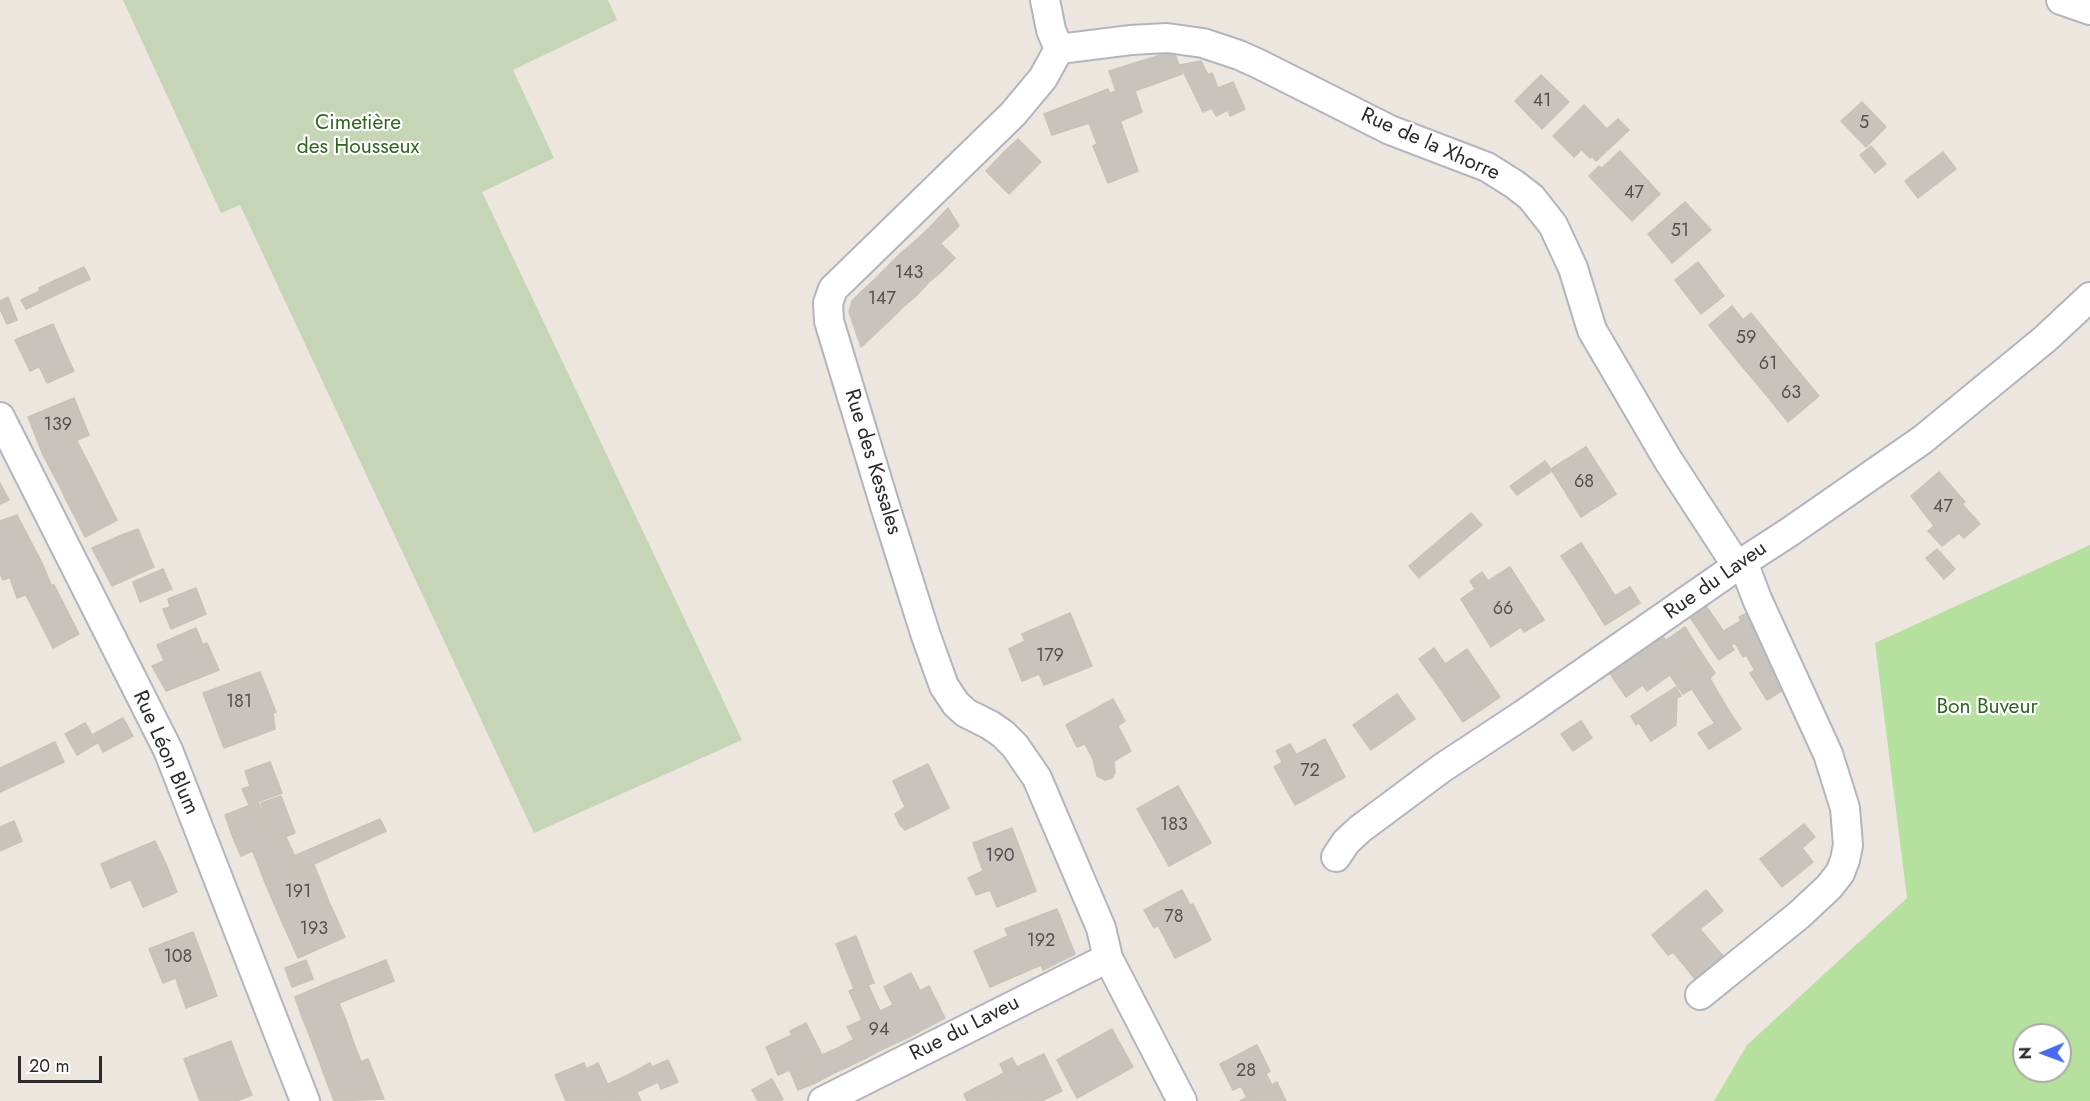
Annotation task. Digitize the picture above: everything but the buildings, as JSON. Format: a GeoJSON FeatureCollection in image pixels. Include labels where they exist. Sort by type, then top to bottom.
{"type":"FeatureCollection","features":[{"type":"Feature","properties":{"kind":"street"},"geometry":{"type":"LineString","coordinates":[[1045,0],[1051,30],[1059,49]]}},
{"type":"Feature","properties":{"kind":"street"},"geometry":{"type":"LineString","coordinates":[[2061,0],[2090,10]]}},
{"type":"Feature","properties":{"kind":"street","name":"Rue de la Xhorre"},"geometry":{"type":"LineString","coordinates":[[1059,49],[1167,38],[1203,43],[1249,59],[1390,130],[1487,167],[1531,197],[1553,225],[1573,268],[1592,330],[1668,460],[1740,564],[1828,754],[1845,807],[1848,845],[1840,873],[1829,887],[1799,915],[1700,995]]}},
{"type":"Feature","properties":{"kind":"street","name":"Rue des Kessales"},"geometry":{"type":"LineString","coordinates":[[1059,49],[1043,78],[1025,101],[832,289],[828,303],[829,321],[926,636],[944,686],[956,704],[966,713],[1004,734],[1026,760],[1037,778],[1101,928],[1108,958],[1182,1101]]}},
{"type":"Feature","properties":{"kind":"street","name":"Rue du Laveu"},"geometry":{"type":"LineString","coordinates":[[1336,857],[1346,842],[1360,829],[1442,768],[1602,661],[1922,440],[2036,346],[2090,297]]}},
{"type":"Feature","properties":{"kind":"street","name":"Rue Léon Blum"},"geometry":{"type":"LineString","coordinates":[[0,417],[168,750],[305,1101]]}},
{"type":"Feature","properties":{"kind":"street","name":"Rue du Laveu"},"geometry":{"type":"LineString","coordinates":[[841,1097],[1108,958]]}},
{"type":"Feature","properties":{"kind":"green space","name":"Cimetière des Housseux"},"geometry":{"type":"Polygon","coordinates":[[[123,0],[608,0],[617,20],[513,70],[554,158],[482,192],[742,740],[534,833],[240,205],[221,213],[123,0]]]}},
{"type":"Feature","properties":{"kind":"green space","name":"Bon Buveur"},"geometry":{"type":"Polygon","coordinates":[[[2090,545],[2090,1101],[1714,1101],[1747,1045],[1907,898],[1875,643],[2090,545]]]}}]}
